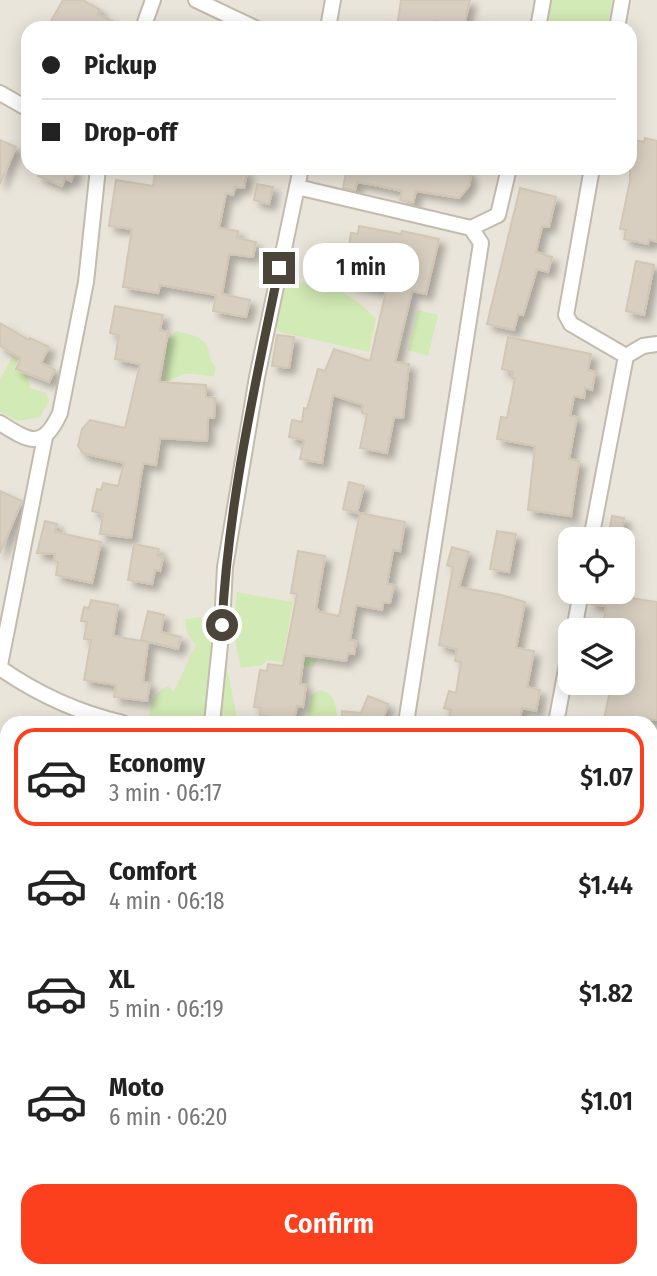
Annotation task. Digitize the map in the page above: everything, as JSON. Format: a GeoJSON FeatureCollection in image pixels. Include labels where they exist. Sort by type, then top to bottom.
{"type":"FeatureCollection","features":[{"type":"Feature","properties":{"kind":"street"},"geometry":{"type":"LineString","coordinates":[[146,21],[153,0]]}},
{"type":"Feature","properties":{"kind":"street"},"geometry":{"type":"LineString","coordinates":[[196,0],[240,21]]}},
{"type":"Feature","properties":{"kind":"street"},"geometry":{"type":"LineString","coordinates":[[329,21],[333,0]]}},
{"type":"Feature","properties":{"kind":"street"},"geometry":{"type":"LineString","coordinates":[[539,21],[543,0]]}},
{"type":"Feature","properties":{"kind":"street"},"geometry":{"type":"LineString","coordinates":[[618,21],[622,0]]}},
{"type":"Feature","properties":{"kind":"street"},"geometry":{"type":"LineString","coordinates":[[0,93],[21,105]]}},
{"type":"Feature","properties":{"kind":"street"},"geometry":{"type":"LineString","coordinates":[[97,175],[86,282],[60,413],[45,437],[0,666],[28,688],[100,716]]}},
{"type":"Feature","properties":{"kind":"street"},"geometry":{"type":"LineString","coordinates":[[213,716],[225,567],[257,377],[299,175]]}},
{"type":"Feature","properties":{"kind":"street"},"geometry":{"type":"LineString","coordinates":[[471,228],[498,215],[507,175]]}},
{"type":"Feature","properties":{"kind":"street"},"geometry":{"type":"LineString","coordinates":[[591,175],[566,315],[571,324],[626,356]]}},
{"type":"Feature","properties":{"kind":"street"},"geometry":{"type":"LineString","coordinates":[[297,187],[471,228],[481,243],[407,716]]}},
{"type":"Feature","properties":{"kind":"street"},"geometry":{"type":"LineString","coordinates":[[593,527],[626,356],[643,346],[657,344]]}},
{"type":"Feature","properties":{"kind":"street"},"geometry":{"type":"LineString","coordinates":[[0,424],[21,437],[32,440],[45,437]]}},
{"type":"Feature","properties":{"kind":"street"},"geometry":{"type":"LineString","coordinates":[[557,716],[561,695]]}},
{"type":"Feature","properties":{"kind":"shaded area"},"geometry":{"type":"Polygon","coordinates":[[[0,0],[657,0],[657,716],[0,716],[0,0]]]}},
{"type":"Feature","properties":{"kind":"green space"},"geometry":{"type":"Polygon","coordinates":[[[550,0],[612,0],[608,21],[547,21],[550,0]]]}},
{"type":"Feature","properties":{"kind":"green space"},"geometry":{"type":"Polygon","coordinates":[[[284,280],[325,286],[354,299],[376,319],[369,352],[280,332],[275,326],[284,280]]]}},
{"type":"Feature","properties":{"kind":"green space"},"geometry":{"type":"Polygon","coordinates":[[[418,310],[438,315],[428,356],[408,350],[418,310]]]}},
{"type":"Feature","properties":{"kind":"green space"},"geometry":{"type":"Polygon","coordinates":[[[176,331],[204,342],[216,367],[214,376],[185,374],[164,381],[167,342],[176,331]]]}},
{"type":"Feature","properties":{"kind":"green space"},"geometry":{"type":"Polygon","coordinates":[[[13,356],[18,360],[14,369],[28,376],[30,388],[46,393],[49,401],[40,417],[18,421],[0,412],[0,379],[13,356]]]}},
{"type":"Feature","properties":{"kind":"green space"},"geometry":{"type":"Polygon","coordinates":[[[236,592],[293,602],[284,653],[317,660],[314,667],[267,660],[262,665],[241,668],[235,640],[236,592]]]}},
{"type":"Feature","properties":{"kind":"green space"},"geometry":{"type":"Polygon","coordinates":[[[200,617],[219,647],[229,677],[237,716],[149,716],[151,704],[162,689],[168,686],[173,692],[196,646],[187,633],[185,619],[200,617]]]}},
{"type":"Feature","properties":{"kind":"green space"},"geometry":{"type":"Polygon","coordinates":[[[320,690],[330,694],[337,716],[307,716],[311,695],[320,690]]]}},
{"type":"Feature","properties":{"kind":"building"},"geometry":{"type":"Polygon","coordinates":[[[63,0],[83,0],[100,10],[98,14],[112,21],[51,21],[63,0]]]}},
{"type":"Feature","properties":{"kind":"building"},"geometry":{"type":"Polygon","coordinates":[[[401,0],[470,0],[465,21],[398,21],[401,0]]]}},
{"type":"Feature","properties":{"kind":"building"},"geometry":{"type":"Polygon","coordinates":[[[645,138],[657,141],[657,242],[649,239],[648,244],[624,239],[626,230],[620,229],[630,175],[637,175],[637,141],[644,142],[645,138]]]}},
{"type":"Feature","properties":{"kind":"building"},"geometry":{"type":"Polygon","coordinates":[[[0,140],[16,147],[0,184],[0,140]]]}},
{"type":"Feature","properties":{"kind":"building"},"geometry":{"type":"Polygon","coordinates":[[[73,175],[71,181],[65,178],[62,186],[38,176],[73,175]]]}},
{"type":"Feature","properties":{"kind":"building"},"geometry":{"type":"Polygon","coordinates":[[[155,175],[246,175],[244,188],[235,187],[233,195],[226,193],[219,228],[238,231],[237,238],[256,242],[253,257],[229,254],[222,294],[250,300],[246,317],[213,311],[216,295],[160,285],[158,293],[123,287],[132,229],[109,226],[116,180],[153,186],[155,175]]]}},
{"type":"Feature","properties":{"kind":"building"},"geometry":{"type":"Polygon","coordinates":[[[346,175],[471,176],[469,186],[459,198],[416,191],[413,203],[400,200],[402,191],[374,185],[357,182],[355,190],[343,188],[346,175]]]}},
{"type":"Feature","properties":{"kind":"building"},"geometry":{"type":"Polygon","coordinates":[[[257,184],[273,187],[269,204],[254,200],[257,184]]]}},
{"type":"Feature","properties":{"kind":"building"},"geometry":{"type":"Polygon","coordinates":[[[520,188],[556,197],[549,227],[542,226],[536,252],[552,257],[548,272],[537,269],[523,315],[518,314],[514,330],[487,324],[520,188]]]}},
{"type":"Feature","properties":{"kind":"building"},"geometry":{"type":"Polygon","coordinates":[[[359,226],[439,239],[426,294],[412,291],[395,362],[409,364],[403,418],[394,417],[387,453],[360,448],[367,414],[362,413],[363,405],[333,395],[322,463],[300,459],[304,440],[289,437],[292,420],[302,422],[304,408],[307,409],[318,369],[325,371],[334,349],[370,361],[386,291],[349,283],[350,276],[344,275],[351,233],[358,234],[359,226]]]}},
{"type":"Feature","properties":{"kind":"building"},"geometry":{"type":"Polygon","coordinates":[[[636,261],[654,265],[644,315],[626,311],[636,261]]]}},
{"type":"Feature","properties":{"kind":"building"},"geometry":{"type":"Polygon","coordinates":[[[115,306],[163,315],[160,330],[168,332],[159,382],[206,385],[206,397],[215,398],[214,418],[208,418],[207,441],[160,438],[156,465],[143,463],[131,538],[100,534],[103,514],[92,511],[97,489],[101,490],[103,483],[118,486],[124,463],[83,453],[78,446],[82,429],[90,420],[125,428],[140,364],[115,359],[119,335],[110,333],[115,306]]]}},
{"type":"Feature","properties":{"kind":"building"},"geometry":{"type":"Polygon","coordinates":[[[0,323],[29,340],[30,338],[49,347],[41,363],[55,370],[49,382],[16,369],[21,358],[0,346],[0,323]]]}},
{"type":"Feature","properties":{"kind":"building"},"geometry":{"type":"Polygon","coordinates":[[[277,335],[294,337],[289,368],[272,366],[277,335]]]}},
{"type":"Feature","properties":{"kind":"building"},"geometry":{"type":"Polygon","coordinates":[[[508,337],[591,354],[588,370],[595,372],[592,390],[585,388],[584,398],[574,396],[570,416],[577,417],[569,459],[579,461],[571,516],[528,510],[535,446],[497,439],[501,417],[507,418],[515,378],[512,378],[513,372],[502,369],[508,337]]]}},
{"type":"Feature","properties":{"kind":"building"},"geometry":{"type":"Polygon","coordinates":[[[349,482],[364,486],[357,513],[343,509],[349,482]]]}},
{"type":"Feature","properties":{"kind":"building"},"geometry":{"type":"Polygon","coordinates":[[[0,491],[22,501],[0,553],[0,491]]]}},
{"type":"Feature","properties":{"kind":"building"},"geometry":{"type":"Polygon","coordinates":[[[360,513],[405,522],[400,551],[393,550],[387,584],[394,585],[390,603],[383,602],[382,610],[356,605],[350,640],[356,641],[354,654],[348,653],[346,661],[304,655],[300,684],[306,685],[303,707],[297,706],[295,716],[260,715],[261,708],[254,707],[260,670],[267,671],[268,664],[283,666],[297,594],[291,593],[298,551],[325,556],[316,609],[339,616],[360,513]]]}},
{"type":"Feature","properties":{"kind":"building"},"geometry":{"type":"Polygon","coordinates":[[[612,516],[624,518],[622,527],[610,527],[612,516]]]}},
{"type":"Feature","properties":{"kind":"building"},"geometry":{"type":"Polygon","coordinates":[[[45,521],[57,524],[55,532],[101,542],[92,583],[56,575],[58,562],[54,561],[55,554],[37,553],[45,521]]]}},
{"type":"Feature","properties":{"kind":"building"},"geometry":{"type":"Polygon","coordinates":[[[497,531],[516,534],[509,572],[490,569],[497,531]]]}},
{"type":"Feature","properties":{"kind":"building"},"geometry":{"type":"Polygon","coordinates":[[[134,544],[159,549],[157,556],[163,557],[160,571],[155,570],[152,584],[128,580],[134,544]]]}},
{"type":"Feature","properties":{"kind":"building"},"geometry":{"type":"Polygon","coordinates":[[[452,547],[469,552],[459,587],[525,602],[516,648],[534,651],[527,687],[540,690],[536,711],[522,708],[520,716],[449,716],[451,710],[444,708],[449,691],[456,693],[461,662],[455,661],[457,649],[439,645],[453,567],[447,565],[452,547]]]}},
{"type":"Feature","properties":{"kind":"building"},"geometry":{"type":"Polygon","coordinates":[[[635,599],[657,602],[657,716],[605,716],[609,695],[635,695],[635,618],[604,618],[606,606],[590,604],[635,604],[635,599]]]}},
{"type":"Feature","properties":{"kind":"building"},"geometry":{"type":"Polygon","coordinates":[[[91,600],[118,605],[113,636],[148,642],[143,682],[150,683],[147,701],[114,697],[116,685],[84,680],[91,640],[84,639],[87,622],[81,621],[84,607],[89,608],[91,600]]]}},
{"type":"Feature","properties":{"kind":"building"},"geometry":{"type":"Polygon","coordinates":[[[148,611],[164,615],[161,632],[181,637],[178,649],[141,640],[148,611]]]}},
{"type":"Feature","properties":{"kind":"building"},"geometry":{"type":"Polygon","coordinates":[[[368,696],[388,704],[384,716],[342,716],[342,711],[361,713],[368,696]]]}},
{"type":"Feature","properties":{"kind":"route"},"geometry":{"type":"LineString","coordinates":[[222,625],[225,567],[257,377],[279,268]]}}]}
